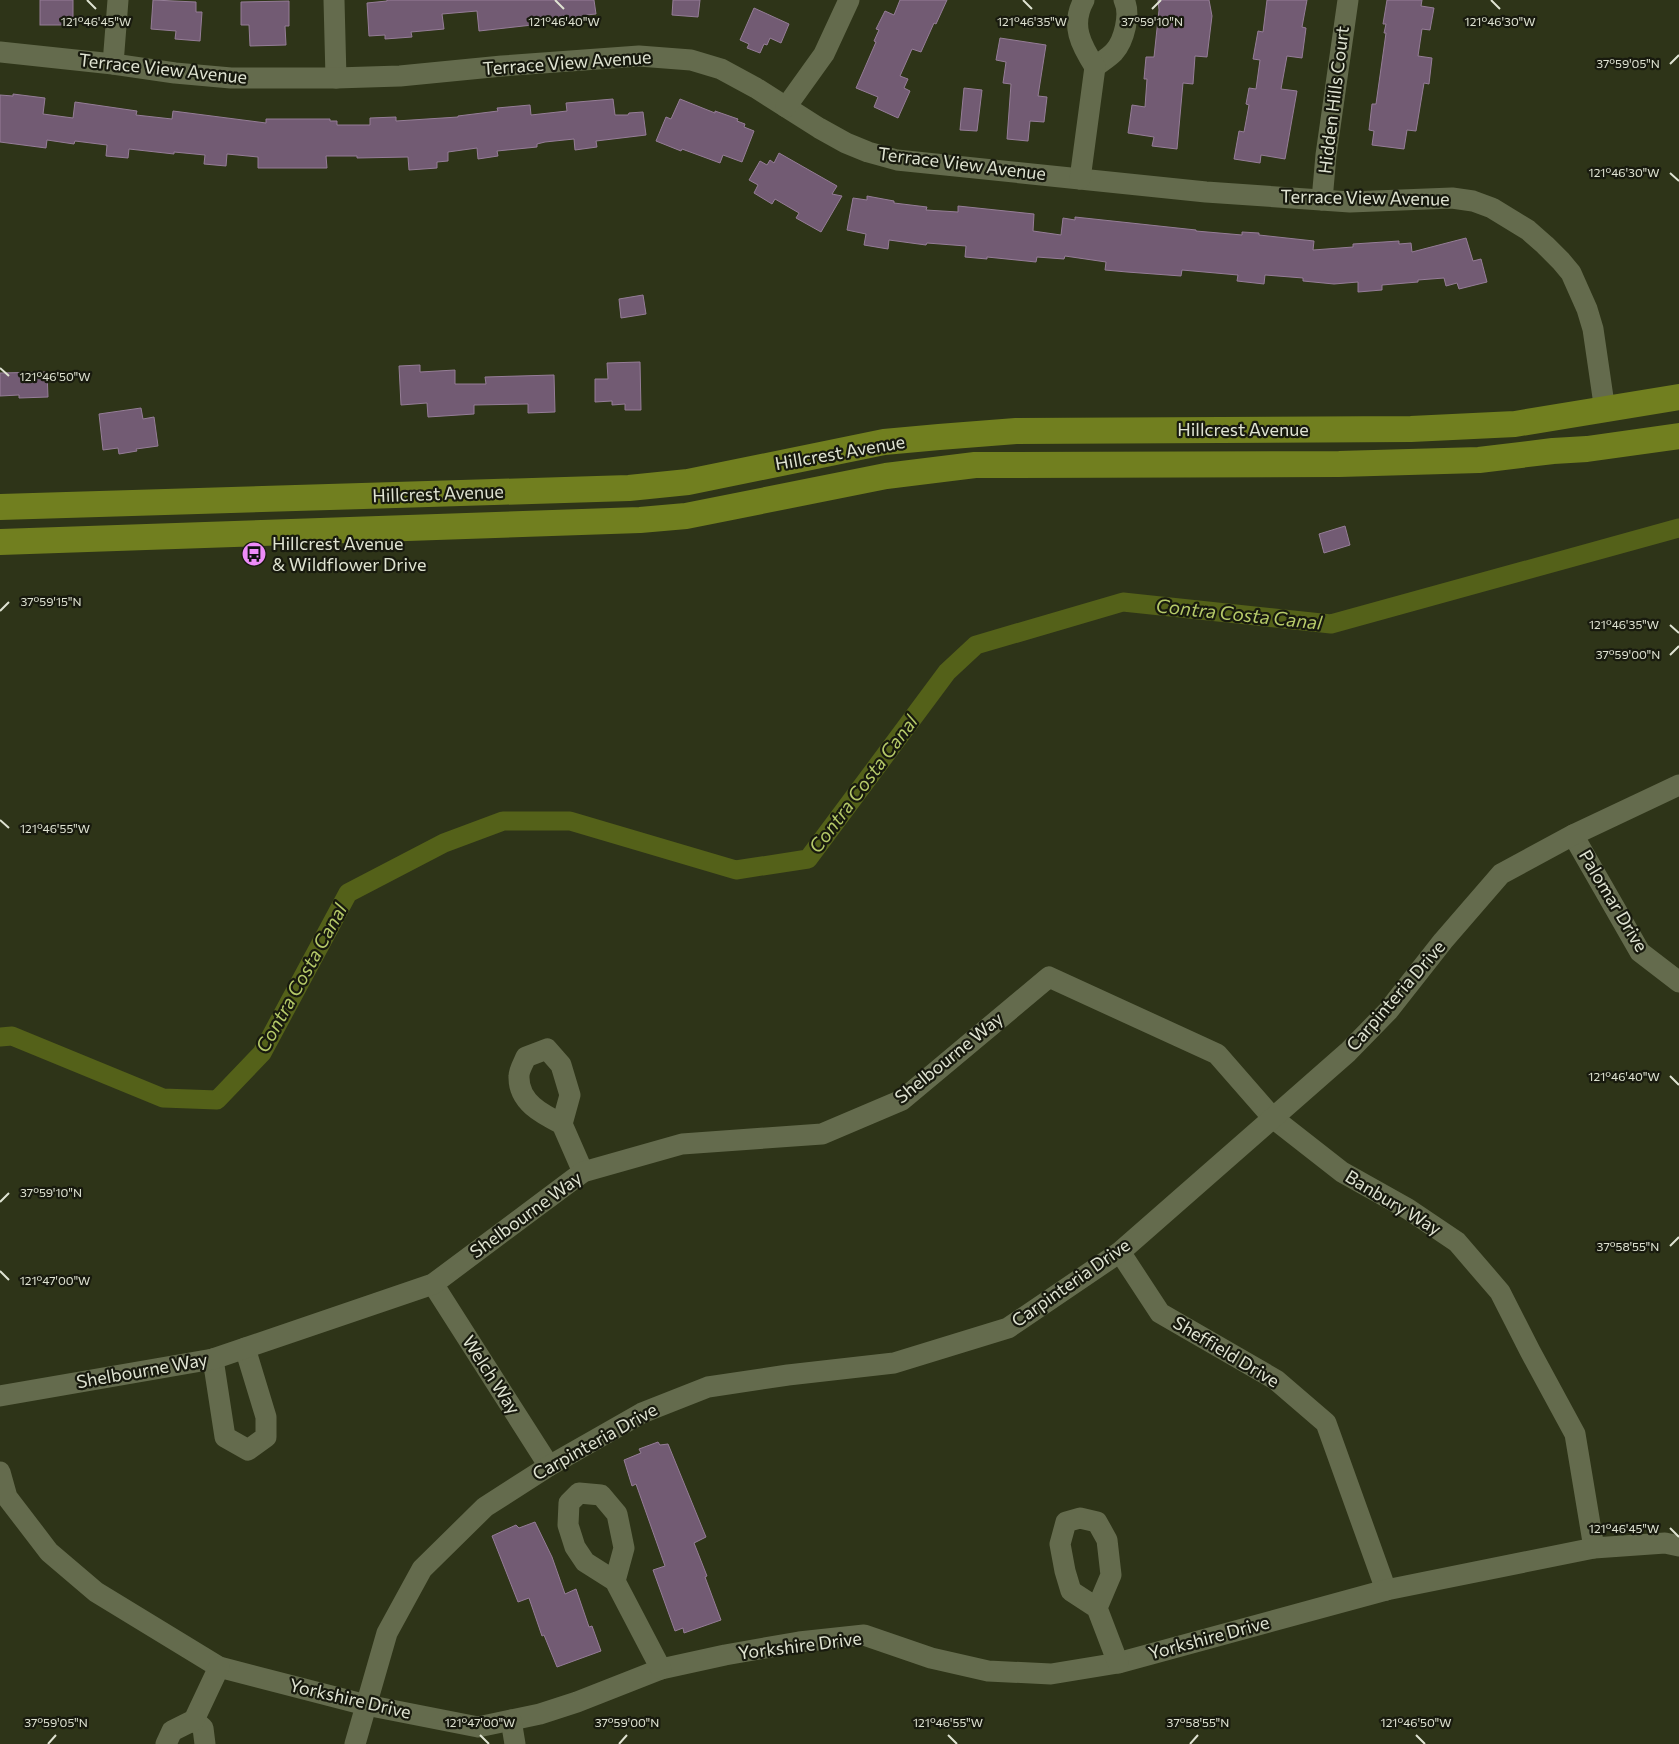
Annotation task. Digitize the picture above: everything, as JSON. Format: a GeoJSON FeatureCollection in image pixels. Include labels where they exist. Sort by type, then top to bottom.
{"type":"FeatureCollection","features":[{"type":"Feature","properties":{"kind":"main road","name":"Hillcrest Avenue"},"geometry":{"type":"LineString","coordinates":[[0,507],[551,491],[661,486],[884,442],[939,437],[1016,432],[1411,429],[1515,424],[1679,398]]}},
{"type":"Feature","properties":{"kind":"main road","name":"Hillcrest Avenue"},"geometry":{"type":"LineString","coordinates":[[0,542],[621,521],[686,516],[886,476],[975,466],[1339,464],[1479,460],[1587,449],[1679,436]]}},
{"type":"Feature","properties":{"kind":"main road"},"geometry":{"type":"LineString","coordinates":[[332,531],[342,517],[355,510],[399,506],[450,493]]}},
{"type":"Feature","properties":{"kind":"street"},"geometry":{"type":"LineString","coordinates":[[113,64],[118,0]]}},
{"type":"Feature","properties":{"kind":"street"},"geometry":{"type":"LineString","coordinates":[[334,0],[336,78]]}},
{"type":"Feature","properties":{"kind":"street"},"geometry":{"type":"LineString","coordinates":[[786,107],[824,54],[849,0]]}},
{"type":"Feature","properties":{"kind":"street"},"geometry":{"type":"LineString","coordinates":[[1080,178],[1095,67],[1078,35],[1078,25],[1084,0]]}},
{"type":"Feature","properties":{"kind":"street"},"geometry":{"type":"LineString","coordinates":[[1095,67],[1113,53],[1120,43],[1127,12],[1124,0]]}},
{"type":"Feature","properties":{"kind":"street","name":"Hidden Hills Court"},"geometry":{"type":"LineString","coordinates":[[1322,200],[1327,148],[1348,0]]}},
{"type":"Feature","properties":{"kind":"street","name":"Terrace View Avenue"},"geometry":{"type":"LineString","coordinates":[[0,52],[228,78],[400,76],[639,56],[667,57],[691,60],[721,68],[846,143],[868,152],[894,159],[1194,191],[1375,202],[1425,199],[1473,201],[1492,208],[1528,230],[1562,261],[1578,287],[1592,329],[1606,411]]}},
{"type":"Feature","properties":{"kind":"street","name":"Carpinteria Drive"},"geometry":{"type":"LineString","coordinates":[[356,1744],[387,1633],[422,1569],[485,1507],[549,1466],[642,1413],[708,1388],[788,1375],[894,1363],[1008,1328],[1120,1252],[1348,1052],[1388,1011],[1443,941],[1501,874],[1573,834],[1679,786]]}},
{"type":"Feature","properties":{"kind":"street","name":"Palomar Drive"},"geometry":{"type":"LineString","coordinates":[[1573,834],[1640,952],[1679,982]]}},
{"type":"Feature","properties":{"kind":"street","name":"Banbury Way"},"geometry":{"type":"LineString","coordinates":[[1049,977],[1217,1054],[1273,1118],[1342,1172],[1408,1209],[1457,1242],[1500,1292],[1575,1434],[1594,1548]]}},
{"type":"Feature","properties":{"kind":"street","name":"Shelbourne Way"},"geometry":{"type":"LineString","coordinates":[[0,1396],[212,1359],[433,1284],[583,1172],[682,1144],[822,1134],[902,1100],[1049,977]]}},
{"type":"Feature","properties":{"kind":"street"},"geometry":{"type":"LineString","coordinates":[[562,1124],[583,1172]]}},
{"type":"Feature","properties":{"kind":"street","name":"Sheffield Drive"},"geometry":{"type":"LineString","coordinates":[[1120,1252],[1160,1313],[1276,1380],[1326,1423],[1386,1590]]}},
{"type":"Feature","properties":{"kind":"street","name":"Welch Way"},"geometry":{"type":"LineString","coordinates":[[433,1284],[549,1466]]}},
{"type":"Feature","properties":{"kind":"street"},"geometry":{"type":"LineString","coordinates":[[212,1359],[224,1438],[248,1450],[266,1437],[266,1417],[245,1348]]}},
{"type":"Feature","properties":{"kind":"street","name":"Yorkshire Drive"},"geometry":{"type":"LineString","coordinates":[[0,1472],[7,1496],[49,1552],[96,1592],[219,1666],[478,1736],[511,1720],[540,1714],[577,1702],[661,1669],[799,1642],[864,1635],[931,1658],[988,1671],[1052,1674],[1118,1663],[1386,1590],[1594,1548],[1665,1543],[1679,1546]]}},
{"type":"Feature","properties":{"kind":"street"},"geometry":{"type":"LineString","coordinates":[[614,1581],[661,1669]]}},
{"type":"Feature","properties":{"kind":"street"},"geometry":{"type":"LineString","coordinates":[[1097,1608],[1118,1663]]}},
{"type":"Feature","properties":{"kind":"street"},"geometry":{"type":"LineString","coordinates":[[166,1744],[172,1731],[194,1720],[219,1666]]}},
{"type":"Feature","properties":{"kind":"street"},"geometry":{"type":"LineString","coordinates":[[194,1720],[203,1728],[206,1744]]}},
{"type":"Feature","properties":{"kind":"street"},"geometry":{"type":"LineString","coordinates":[[511,1720],[515,1744]]}},
{"type":"Feature","properties":{"kind":"building"},"geometry":{"type":"Polygon","coordinates":[[[40,0],[73,0],[73,25],[40,25],[40,0]]]}},
{"type":"Feature","properties":{"kind":"building"},"geometry":{"type":"Polygon","coordinates":[[[153,0],[196,2],[196,12],[202,12],[200,41],[175,39],[176,31],[151,29],[153,0]]]}},
{"type":"Feature","properties":{"kind":"building"},"geometry":{"type":"Polygon","coordinates":[[[387,0],[594,0],[596,14],[586,15],[587,18],[479,31],[477,11],[442,14],[444,29],[411,32],[412,37],[385,39],[385,35],[369,36],[367,3],[387,0]]]}},
{"type":"Feature","properties":{"kind":"building"},"geometry":{"type":"Polygon","coordinates":[[[673,0],[700,0],[698,17],[672,15],[673,0]]]}},
{"type":"Feature","properties":{"kind":"building"},"geometry":{"type":"Polygon","coordinates":[[[900,0],[947,0],[921,52],[912,49],[900,76],[908,79],[904,88],[910,91],[898,118],[874,107],[878,97],[856,88],[876,42],[874,41],[879,30],[876,29],[885,11],[894,15],[900,0]]]}},
{"type":"Feature","properties":{"kind":"building"},"geometry":{"type":"Polygon","coordinates":[[[1158,0],[1209,0],[1212,16],[1207,57],[1195,56],[1193,84],[1183,83],[1177,149],[1152,146],[1154,137],[1128,133],[1132,105],[1145,107],[1147,79],[1144,79],[1146,57],[1154,57],[1159,10],[1158,0]]]}},
{"type":"Feature","properties":{"kind":"building"},"geometry":{"type":"Polygon","coordinates":[[[1267,0],[1307,0],[1302,27],[1306,28],[1302,58],[1287,56],[1281,89],[1297,91],[1285,159],[1261,155],[1260,163],[1234,159],[1239,131],[1244,132],[1249,105],[1246,104],[1249,88],[1256,89],[1260,60],[1253,59],[1258,31],[1263,32],[1267,0]]]}},
{"type":"Feature","properties":{"kind":"building"},"geometry":{"type":"Polygon","coordinates":[[[1387,0],[1422,0],[1421,6],[1434,8],[1430,30],[1422,29],[1418,56],[1432,58],[1429,84],[1424,83],[1416,131],[1407,130],[1404,149],[1372,145],[1374,131],[1369,130],[1372,104],[1376,104],[1386,33],[1384,33],[1386,24],[1383,24],[1387,0]]]}},
{"type":"Feature","properties":{"kind":"building"},"geometry":{"type":"Polygon","coordinates":[[[289,1],[289,26],[285,26],[286,45],[250,46],[249,25],[241,25],[241,2],[289,1]]]}},
{"type":"Feature","properties":{"kind":"building"},"geometry":{"type":"Polygon","coordinates":[[[754,8],[789,24],[781,43],[770,38],[767,45],[764,44],[760,53],[747,48],[749,44],[740,40],[754,8]]]}},
{"type":"Feature","properties":{"kind":"building"},"geometry":{"type":"Polygon","coordinates":[[[1000,38],[1046,45],[1038,96],[1047,97],[1044,122],[1030,121],[1028,141],[1007,139],[1011,84],[1003,83],[1006,62],[996,60],[1000,38]]]}},
{"type":"Feature","properties":{"kind":"building"},"geometry":{"type":"Polygon","coordinates":[[[964,88],[982,90],[977,131],[960,130],[964,88]]]}},
{"type":"Feature","properties":{"kind":"building"},"geometry":{"type":"Polygon","coordinates":[[[13,94],[45,98],[43,114],[73,118],[75,102],[137,111],[136,115],[172,119],[173,111],[266,123],[266,119],[330,119],[330,121],[337,121],[337,125],[370,125],[370,118],[396,117],[396,121],[458,117],[498,111],[497,108],[530,105],[531,115],[567,111],[566,103],[613,99],[615,115],[643,112],[646,135],[596,141],[597,147],[575,150],[574,139],[545,142],[537,144],[537,147],[497,151],[498,156],[478,159],[477,148],[448,152],[448,161],[437,162],[437,168],[409,170],[408,157],[357,158],[357,156],[326,156],[327,168],[258,168],[258,157],[227,154],[226,166],[204,164],[205,155],[174,152],[174,154],[129,149],[128,158],[106,156],[107,145],[75,141],[74,144],[47,140],[46,148],[0,142],[0,95],[13,96],[13,94]]]}},
{"type":"Feature","properties":{"kind":"building"},"geometry":{"type":"Polygon","coordinates":[[[680,99],[715,113],[715,111],[738,119],[737,121],[745,124],[744,127],[754,131],[742,162],[723,155],[720,163],[656,141],[666,117],[671,119],[680,99]]]}},
{"type":"Feature","properties":{"kind":"building"},"geometry":{"type":"Polygon","coordinates":[[[779,153],[837,186],[832,194],[842,196],[821,232],[796,218],[799,213],[775,199],[772,204],[754,193],[758,185],[749,180],[760,161],[767,165],[770,160],[774,163],[779,153]]]}},
{"type":"Feature","properties":{"kind":"building"},"geometry":{"type":"Polygon","coordinates":[[[867,196],[894,201],[894,203],[927,207],[926,210],[958,212],[958,206],[1034,214],[1033,231],[1061,235],[1063,218],[1075,220],[1075,217],[1242,235],[1242,232],[1259,233],[1259,235],[1314,241],[1313,250],[1353,247],[1353,244],[1399,241],[1399,244],[1411,243],[1412,252],[1466,238],[1473,261],[1481,259],[1487,282],[1459,289],[1457,283],[1446,286],[1444,278],[1418,280],[1418,282],[1382,285],[1382,290],[1358,292],[1358,282],[1334,284],[1303,281],[1303,278],[1265,275],[1264,284],[1237,281],[1238,275],[1182,270],[1181,276],[1105,270],[1106,262],[1065,256],[1064,259],[1037,257],[1036,262],[987,257],[987,259],[965,257],[966,246],[927,243],[926,245],[889,240],[888,249],[864,245],[866,234],[847,230],[853,198],[867,200],[867,196]]]}},
{"type":"Feature","properties":{"kind":"building"},"geometry":{"type":"Polygon","coordinates":[[[643,295],[646,314],[621,318],[619,299],[643,295]]]}},
{"type":"Feature","properties":{"kind":"building"},"geometry":{"type":"Polygon","coordinates":[[[640,362],[641,410],[625,410],[625,404],[612,405],[612,401],[595,402],[595,379],[608,379],[607,363],[640,362]]]}},
{"type":"Feature","properties":{"kind":"building"},"geometry":{"type":"Polygon","coordinates":[[[420,365],[420,372],[455,370],[455,384],[486,384],[485,377],[554,375],[555,412],[528,413],[528,404],[474,405],[474,414],[428,417],[427,403],[401,405],[399,366],[420,365]]]}},
{"type":"Feature","properties":{"kind":"building"},"geometry":{"type":"Polygon","coordinates":[[[47,372],[48,397],[19,398],[19,395],[0,396],[0,373],[47,372]]]}},
{"type":"Feature","properties":{"kind":"building"},"geometry":{"type":"Polygon","coordinates":[[[141,408],[143,419],[154,417],[158,446],[119,454],[118,448],[103,450],[99,414],[141,408]]]}},
{"type":"Feature","properties":{"kind":"building"},"geometry":{"type":"Polygon","coordinates":[[[1345,526],[1350,545],[1324,553],[1319,534],[1345,526]]]}},
{"type":"Feature","properties":{"kind":"building"},"geometry":{"type":"Polygon","coordinates":[[[658,1442],[660,1445],[668,1444],[706,1537],[694,1543],[721,1620],[684,1633],[683,1628],[675,1631],[653,1570],[665,1566],[636,1484],[632,1486],[624,1460],[641,1453],[639,1449],[658,1442]]]}},
{"type":"Feature","properties":{"kind":"building"},"geometry":{"type":"Polygon","coordinates":[[[535,1522],[552,1557],[565,1594],[576,1589],[589,1627],[592,1626],[601,1651],[557,1667],[544,1635],[542,1636],[529,1598],[518,1602],[492,1536],[516,1525],[519,1528],[535,1522]]]}},
{"type":"Feature","properties":{"kind":"waterway","name":"Contra Costa Canal"},"geometry":{"type":"LineString","coordinates":[[0,1037],[12,1036],[163,1098],[217,1100],[262,1053],[348,893],[444,843],[503,821],[570,821],[736,870],[808,859],[947,672],[976,645],[1123,602],[1331,624],[1679,528]]}},
{"type":"Feature","properties":{"kind":"place","name":"Hillcrest Avenue & Wildflower Drive"},"geometry":{"type":"Point","coordinates":[254,554]}}]}
